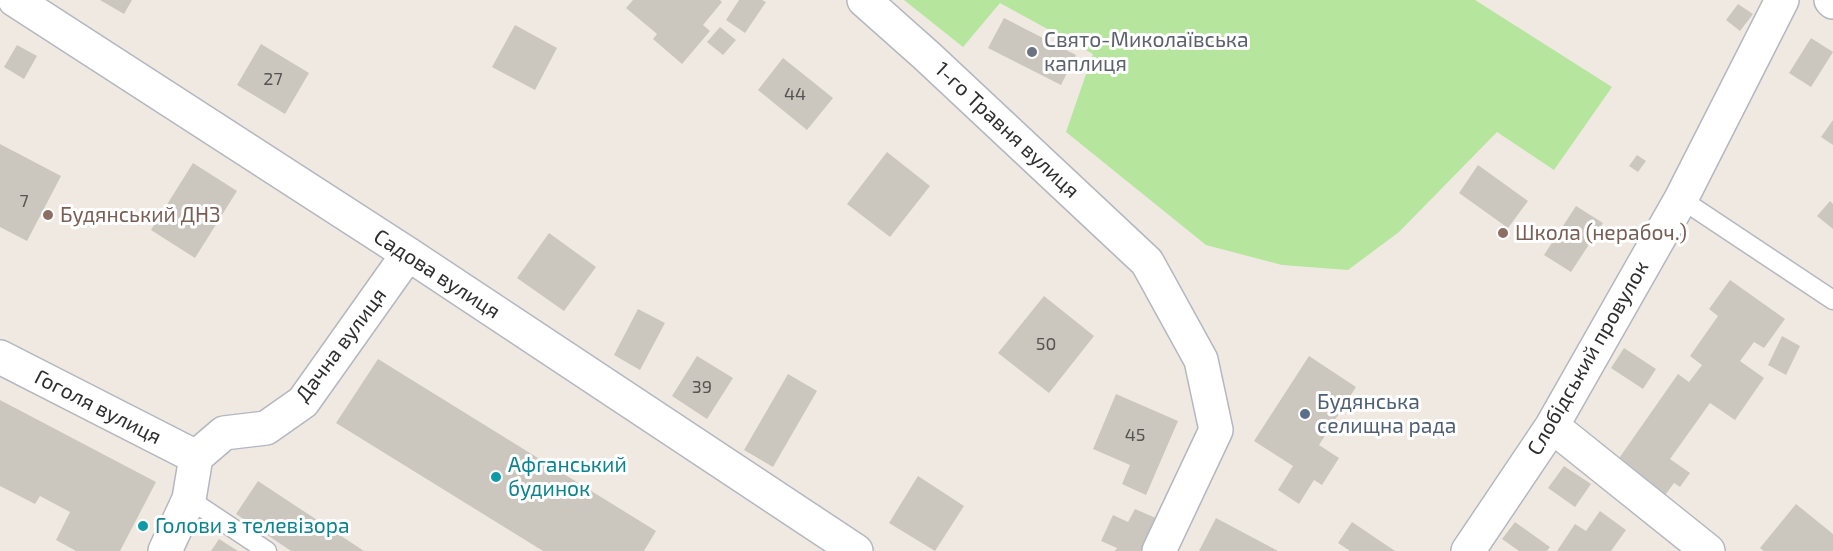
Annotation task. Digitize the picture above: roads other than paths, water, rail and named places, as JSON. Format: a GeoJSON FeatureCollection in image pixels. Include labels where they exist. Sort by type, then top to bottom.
{"type":"FeatureCollection","features":[{"type":"Feature","properties":{"kind":"street","name":"Садова вулиця"},"geometry":{"type":"LineString","coordinates":[[15,0],[408,254],[856,551]]}},
{"type":"Feature","properties":{"kind":"street","name":"1-го Травня вулиця"},"geometry":{"type":"LineString","coordinates":[[864,0],[1147,262],[1201,360],[1216,430],[1159,551]]}},
{"type":"Feature","properties":{"kind":"street","name":"Слобідський провулок"},"geometry":{"type":"LineString","coordinates":[[1468,551],[1552,426],[1681,199],[1782,0]]}},
{"type":"Feature","properties":{"kind":"street","name":"Дачна вулиця"},"geometry":{"type":"LineString","coordinates":[[196,457],[224,433],[266,428],[303,402],[408,254]]}},
{"type":"Feature","properties":{"kind":"street","name":"Гоголя вулиця"},"geometry":{"type":"LineString","coordinates":[[0,357],[196,457]]}},
{"type":"Feature","properties":{"kind":"street"},"geometry":{"type":"LineString","coordinates":[[1552,426],[1708,551]]}},
{"type":"Feature","properties":{"kind":"street"},"geometry":{"type":"LineString","coordinates":[[165,551],[189,499],[196,457]]}},
{"type":"Feature","properties":{"kind":"lane"},"geometry":{"type":"LineString","coordinates":[[1681,199],[1833,300]]}},
{"type":"Feature","properties":{"kind":"lane"},"geometry":{"type":"LineString","coordinates":[[189,499],[267,551]]}},
{"type":"Feature","properties":{"kind":"place","name":"Свято-Миколаївська каплиця"},"geometry":{"type":"Point","coordinates":[1032,52]}},
{"type":"Feature","properties":{"kind":"place","name":"Будянський ДНЗ"},"geometry":{"type":"Point","coordinates":[48,215]}},
{"type":"Feature","properties":{"kind":"place","name":"Школа (нерабоч.)"},"geometry":{"type":"Point","coordinates":[1503,233]}},
{"type":"Feature","properties":{"kind":"place","name":"Будянська селищна рада"},"geometry":{"type":"Point","coordinates":[1305,414]}},
{"type":"Feature","properties":{"kind":"place","name":"Афганський будинок"},"geometry":{"type":"Point","coordinates":[496,477]}},
{"type":"Feature","properties":{"kind":"place","name":"Голови з телевізора"},"geometry":{"type":"Point","coordinates":[143,526]}}]}
